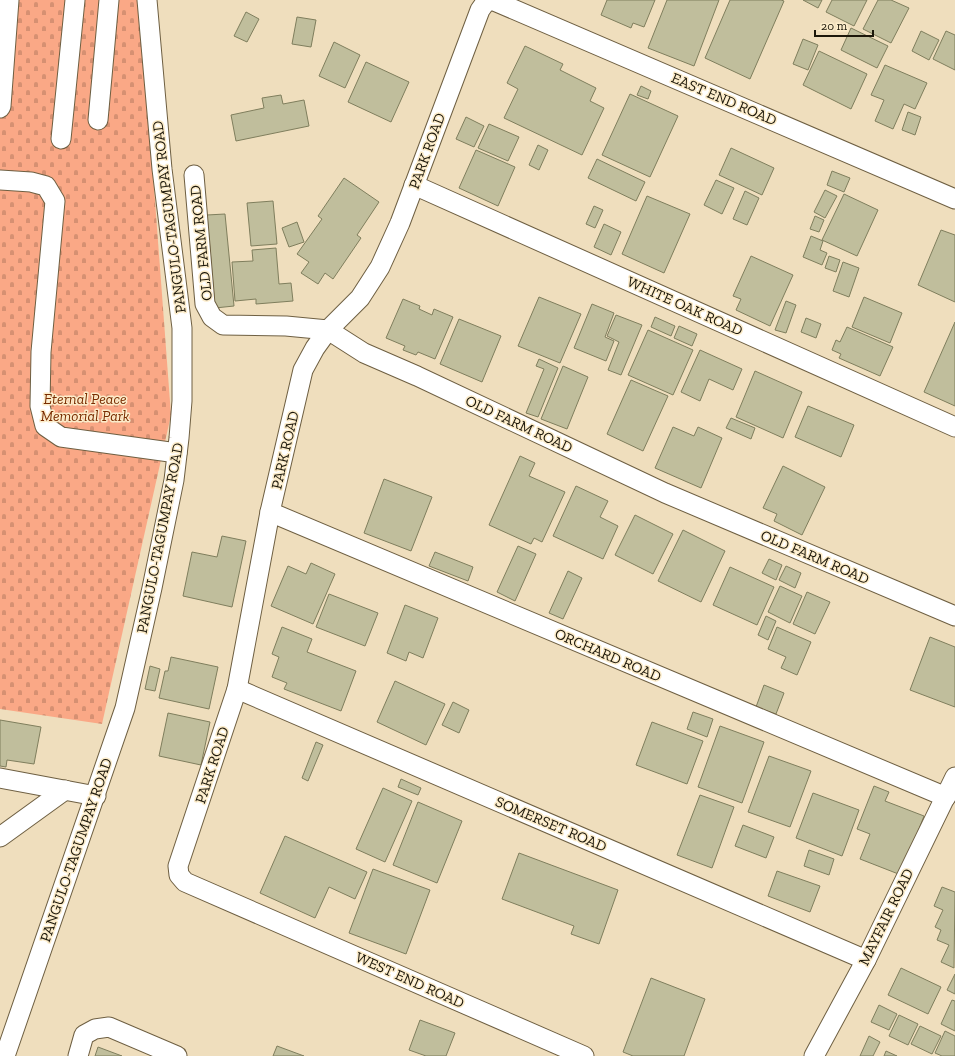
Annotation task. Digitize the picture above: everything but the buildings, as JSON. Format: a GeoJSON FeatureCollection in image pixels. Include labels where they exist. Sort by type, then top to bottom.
{"type":"FeatureCollection","features":[{"type":"Feature","properties":{"kind":"street"},"geometry":{"type":"LineString","coordinates":[[0,108],[9,0]]}},
{"type":"Feature","properties":{"kind":"street"},"geometry":{"type":"LineString","coordinates":[[61,139],[75,0]]}},
{"type":"Feature","properties":{"kind":"street"},"geometry":{"type":"LineString","coordinates":[[98,120],[109,0]]}},
{"type":"Feature","properties":{"kind":"street","name":"PANGULO-TAGUMPAY ROAD"},"geometry":{"type":"LineString","coordinates":[[5,1056],[96,796],[125,708],[154,580],[174,480],[182,401],[182,328],[162,169],[147,0]]}},
{"type":"Feature","properties":{"kind":"street","name":"PARK ROAD"},"geometry":{"type":"LineString","coordinates":[[235,903],[185,882],[178,875],[178,866],[237,689],[270,512],[303,370],[315,348],[328,330],[360,298],[380,267],[400,223],[480,10],[485,3],[492,0]]}},
{"type":"Feature","properties":{"kind":"street","name":"EAST END ROAD"},"geometry":{"type":"LineString","coordinates":[[492,0],[955,199]]}},
{"type":"Feature","properties":{"kind":"street","name":"OLD FARM ROAD"},"geometry":{"type":"LineString","coordinates":[[194,175],[205,304],[212,317],[223,325],[286,326],[328,330],[364,353],[431,382],[664,493],[955,616]]}},
{"type":"Feature","properties":{"kind":"street"},"geometry":{"type":"LineString","coordinates":[[0,180],[31,182],[46,186],[55,201],[41,352],[40,406],[45,426],[61,437],[177,453]]}},
{"type":"Feature","properties":{"kind":"street","name":"WHITE OAK ROAD"},"geometry":{"type":"LineString","coordinates":[[414,185],[955,427]]}},
{"type":"Feature","properties":{"kind":"street","name":"ORCHARD ROAD"},"geometry":{"type":"LineString","coordinates":[[270,512],[946,797]]}},
{"type":"Feature","properties":{"kind":"street","name":"SOMERSET ROAD"},"geometry":{"type":"LineString","coordinates":[[237,689],[866,960]]}},
{"type":"Feature","properties":{"kind":"street","name":"MAYFAIR ROAD"},"geometry":{"type":"LineString","coordinates":[[814,1056],[866,960],[955,777]]}},
{"type":"Feature","properties":{"kind":"street"},"geometry":{"type":"LineString","coordinates":[[0,778],[96,796]]}},
{"type":"Feature","properties":{"kind":"street"},"geometry":{"type":"LineString","coordinates":[[0,837],[65,790]]}},
{"type":"Feature","properties":{"kind":"street","name":"WEST END ROAD"},"geometry":{"type":"LineString","coordinates":[[235,903],[584,1056]]}},
{"type":"Feature","properties":{"kind":"street"},"geometry":{"type":"LineString","coordinates":[[78,1056],[84,1035],[95,1029],[109,1027],[177,1056]]}},
{"type":"Feature","properties":{"kind":"green space","name":"Eternal Peace Memorial Park"},"geometry":{"type":"Polygon","coordinates":[[[0,0],[140,0],[171,415],[102,724],[0,709],[0,0]]]}}]}
